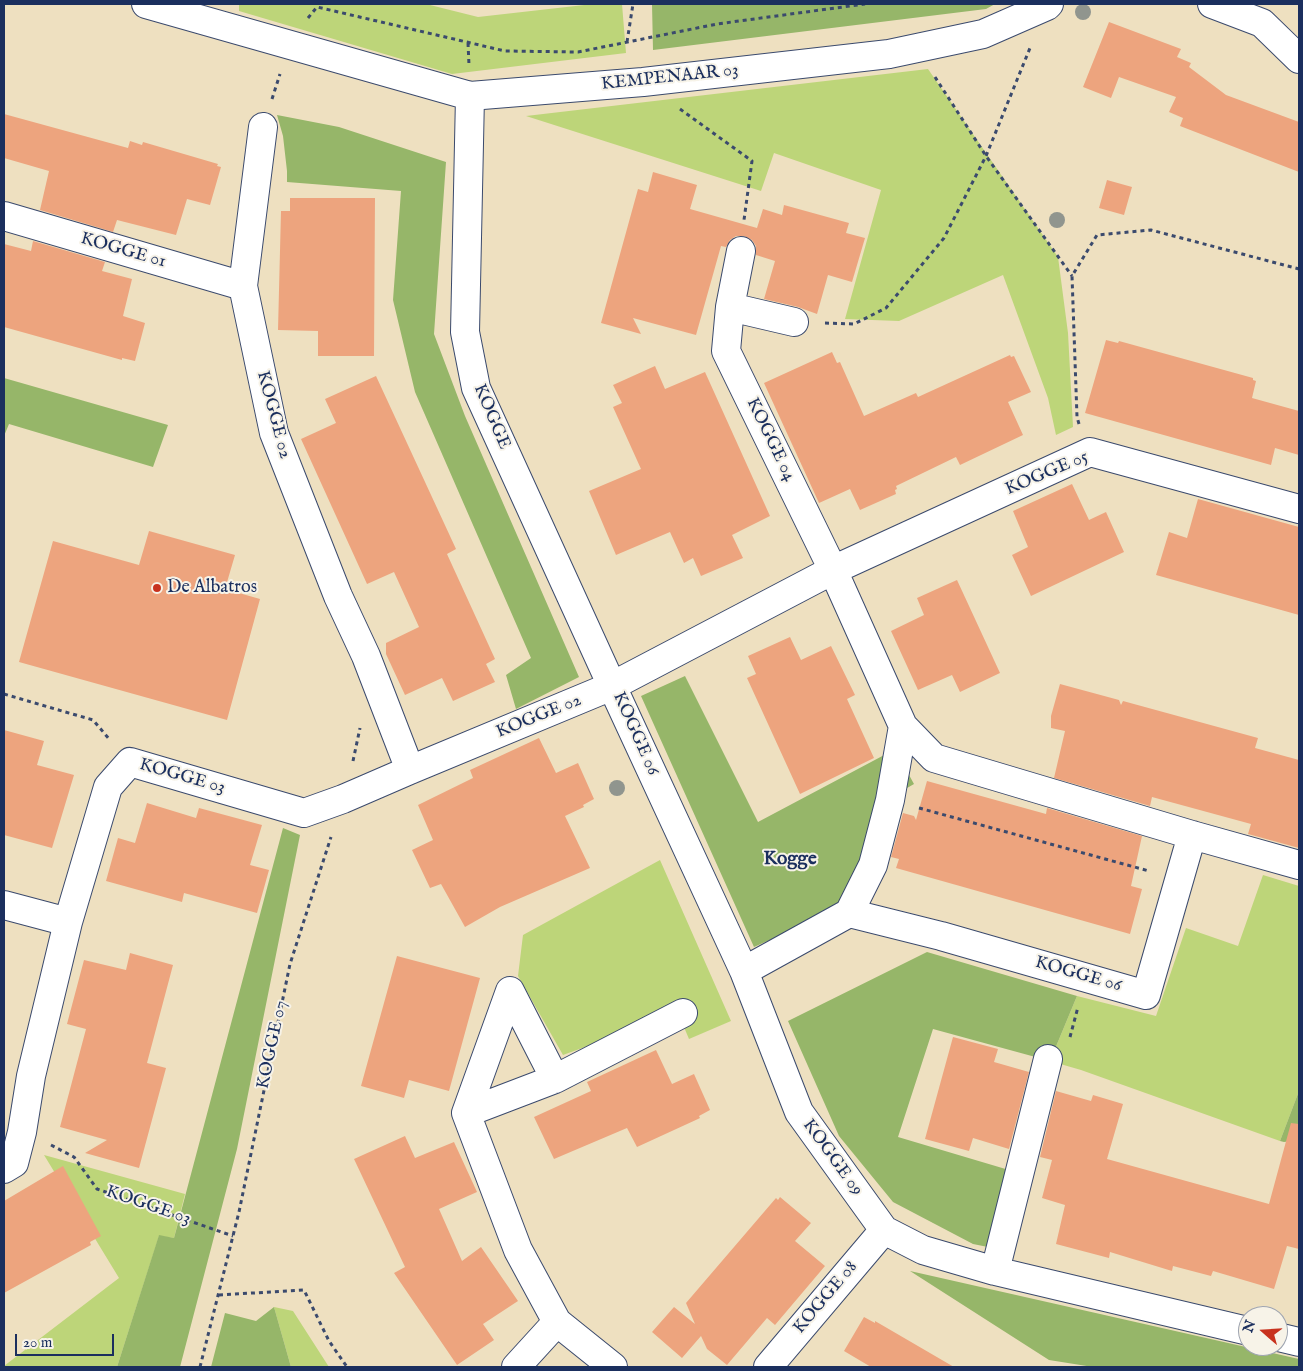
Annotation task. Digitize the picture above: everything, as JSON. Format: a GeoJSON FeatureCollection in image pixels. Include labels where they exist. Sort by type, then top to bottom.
{"type":"FeatureCollection","features":[{"type":"Feature","properties":{"kind":"street","name":"KEMPENAAR 03"},"geometry":{"type":"LineString","coordinates":[[146,4],[204,12],[290,44],[470,96],[643,82],[889,54],[983,34],[1048,5]]}},
{"type":"Feature","properties":{"kind":"street"},"geometry":{"type":"LineString","coordinates":[[1212,4],[1262,23],[1299,59]]}},
{"type":"Feature","properties":{"kind":"street","name":"KOGGE"},"geometry":{"type":"LineString","coordinates":[[470,96],[465,332],[476,388],[612,686]]}},
{"type":"Feature","properties":{"kind":"street","name":"KOGGE 02"},"geometry":{"type":"LineString","coordinates":[[263,126],[243,286],[274,432],[338,596],[366,656],[410,770]]}},
{"type":"Feature","properties":{"kind":"street","name":"KOGGE 01"},"geometry":{"type":"LineString","coordinates":[[4,216],[243,286]]}},
{"type":"Feature","properties":{"kind":"street","name":"KOGGE 04"},"geometry":{"type":"LineString","coordinates":[[741,251],[730,307],[726,351],[833,570]]}},
{"type":"Feature","properties":{"kind":"street"},"geometry":{"type":"LineString","coordinates":[[730,307],[794,322]]}},
{"type":"Feature","properties":{"kind":"street","name":"KOGGE 05"},"geometry":{"type":"LineString","coordinates":[[833,570],[1090,452],[1299,509]]}},
{"type":"Feature","properties":{"kind":"street"},"geometry":{"type":"LineString","coordinates":[[833,570],[903,726],[934,758],[1299,865]]}},
{"type":"Feature","properties":{"kind":"street","name":"KOGGE 06"},"geometry":{"type":"LineString","coordinates":[[744,971],[612,686],[833,570]]}},
{"type":"Feature","properties":{"kind":"street","name":"KOGGE 02"},"geometry":{"type":"LineString","coordinates":[[343,800],[612,686]]}},
{"type":"Feature","properties":{"kind":"street"},"geometry":{"type":"LineString","coordinates":[[744,971],[849,913],[873,865],[890,800],[903,726]]}},
{"type":"Feature","properties":{"kind":"street","name":"KOGGE 03"},"geometry":{"type":"LineString","coordinates":[[4,1169],[14,1163],[22,1132],[31,1076],[68,922],[108,787],[130,762],[304,813],[343,800]]}},
{"type":"Feature","properties":{"kind":"street","name":"KOGGE 06"},"geometry":{"type":"LineString","coordinates":[[849,913],[942,936],[1146,995],[1192,835]]}},
{"type":"Feature","properties":{"kind":"street"},"geometry":{"type":"LineString","coordinates":[[4,905],[68,922]]}},
{"type":"Feature","properties":{"kind":"street","name":"KOGGE 09"},"geometry":{"type":"LineString","coordinates":[[744,971],[799,1112],[884,1230],[923,1250],[995,1271],[1236,1328]]}},
{"type":"Feature","properties":{"kind":"street"},"geometry":{"type":"LineString","coordinates":[[555,1079],[510,991],[466,1113],[518,1250],[557,1322],[612,1367]]}},
{"type":"Feature","properties":{"kind":"street"},"geometry":{"type":"LineString","coordinates":[[466,1113],[555,1079],[683,1013]]}},
{"type":"Feature","properties":{"kind":"street"},"geometry":{"type":"LineString","coordinates":[[995,1271],[1048,1059]]}},
{"type":"Feature","properties":{"kind":"street","name":"KOGGE 08"},"geometry":{"type":"LineString","coordinates":[[768,1367],[884,1230]]}},
{"type":"Feature","properties":{"kind":"street"},"geometry":{"type":"LineString","coordinates":[[516,1367],[557,1322]]}},
{"type":"Feature","properties":{"kind":"path"},"geometry":{"type":"LineString","coordinates":[[627,42],[633,4]]}},
{"type":"Feature","properties":{"kind":"path"},"geometry":{"type":"LineString","coordinates":[[263,126],[290,44],[295,33],[316,7],[505,51],[578,52],[717,24],[866,4]]}},
{"type":"Feature","properties":{"kind":"path"},"geometry":{"type":"LineString","coordinates":[[794,322],[854,324],[886,308],[944,238],[986,156],[1048,5]]}},
{"type":"Feature","properties":{"kind":"path"},"geometry":{"type":"LineString","coordinates":[[917,48],[986,156],[1072,276]]}},
{"type":"Feature","properties":{"kind":"path"},"geometry":{"type":"LineString","coordinates":[[643,82],[752,161],[744,213],[741,251]]}},
{"type":"Feature","properties":{"kind":"path"},"geometry":{"type":"LineString","coordinates":[[1090,452],[1077,417],[1072,276],[1097,234],[1151,230],[1299,268]]}},
{"type":"Feature","properties":{"kind":"path"},"geometry":{"type":"LineString","coordinates":[[4,694],[93,720],[130,762]]}},
{"type":"Feature","properties":{"kind":"path","name":"KOGGE 07"},"geometry":{"type":"LineString","coordinates":[[200,1367],[233,1236],[290,964],[343,800],[362,723]]}},
{"type":"Feature","properties":{"kind":"path"},"geometry":{"type":"LineString","coordinates":[[890,800],[1179,879]]}},
{"type":"Feature","properties":{"kind":"path"},"geometry":{"type":"LineString","coordinates":[[1048,1059],[1065,1053],[1087,978]]}},
{"type":"Feature","properties":{"kind":"path","name":"KOGGE 03"},"geometry":{"type":"LineString","coordinates":[[22,1132],[74,1156],[97,1188],[233,1236]]}},
{"type":"Feature","properties":{"kind":"path"},"geometry":{"type":"LineString","coordinates":[[219,1295],[304,1290],[329,1341],[347,1367]]}},
{"type":"Feature","properties":{"kind":"green space"},"geometry":{"type":"Polygon","coordinates":[[[239,4],[426,4],[478,17],[593,4],[622,4],[626,53],[452,74],[239,11],[239,4]]]}},
{"type":"Feature","properties":{"kind":"green space"},"geometry":{"type":"Polygon","coordinates":[[[652,4],[995,4],[986,9],[653,50],[652,4]]]}},
{"type":"Feature","properties":{"kind":"green space"},"geometry":{"type":"Polygon","coordinates":[[[928,69],[1058,257],[1068,333],[1073,427],[1056,435],[1048,398],[1003,275],[899,321],[845,319],[881,190],[774,153],[761,191],[526,116],[928,69]]]}},
{"type":"Feature","properties":{"kind":"green space"},"geometry":{"type":"Polygon","coordinates":[[[277,115],[339,127],[446,162],[434,334],[465,416],[579,677],[516,709],[506,675],[531,658],[415,392],[393,300],[401,191],[287,182],[283,136],[277,115]]]}},
{"type":"Feature","properties":{"kind":"green space"},"geometry":{"type":"Polygon","coordinates":[[[4,378],[168,425],[153,467],[9,424],[4,436],[4,378]]]}},
{"type":"Feature","properties":{"kind":"green space"},"geometry":{"type":"Polygon","coordinates":[[[685,676],[758,822],[888,753],[898,755],[914,784],[874,807],[850,904],[754,947],[641,696],[685,676]]]}},
{"type":"Feature","properties":{"kind":"green space"},"geometry":{"type":"Polygon","coordinates":[[[283,828],[300,835],[237,1149],[180,1367],[117,1367],[159,1235],[174,1238],[283,828]]]}},
{"type":"Feature","properties":{"kind":"green space"},"geometry":{"type":"Polygon","coordinates":[[[660,860],[731,1021],[689,1039],[678,1013],[563,1055],[518,976],[523,935],[660,860]]]}},
{"type":"Feature","properties":{"kind":"green space"},"geometry":{"type":"Polygon","coordinates":[[[1263,875],[1299,886],[1299,1091],[1280,1141],[1081,1070],[1050,1061],[1077,996],[1156,1016],[1186,928],[1238,946],[1263,875]]]}},
{"type":"Feature","properties":{"kind":"green space"},"geometry":{"type":"Polygon","coordinates":[[[927,952],[1077,996],[1050,1061],[933,1029],[898,1137],[1019,1173],[998,1249],[973,1244],[893,1202],[839,1136],[788,1021],[927,952]]]}},
{"type":"Feature","properties":{"kind":"green space"},"geometry":{"type":"Polygon","coordinates":[[[1299,1091],[1299,1140],[1280,1141],[1299,1091]]]}},
{"type":"Feature","properties":{"kind":"green space"},"geometry":{"type":"Polygon","coordinates":[[[44,1155],[185,1194],[174,1238],[159,1236],[117,1367],[4,1367],[119,1278],[44,1155]]]}},
{"type":"Feature","properties":{"kind":"green space"},"geometry":{"type":"Polygon","coordinates":[[[910,1271],[1238,1345],[1238,1356],[1286,1356],[1299,1359],[1299,1367],[1093,1367],[1049,1360],[910,1271]]]}},
{"type":"Feature","properties":{"kind":"green space"},"geometry":{"type":"Polygon","coordinates":[[[274,1307],[293,1311],[329,1367],[291,1367],[274,1307]]]}},
{"type":"Feature","properties":{"kind":"green space"},"geometry":{"type":"Polygon","coordinates":[[[274,1307],[291,1367],[211,1367],[225,1313],[256,1321],[274,1307]]]}},
{"type":"Feature","properties":{"kind":"building"},"geometry":{"type":"Polygon","coordinates":[[[1109,22],[1181,49],[1177,57],[1191,63],[1189,67],[1226,95],[1299,122],[1299,172],[1180,126],[1183,118],[1169,112],[1176,97],[1119,77],[1111,98],[1083,87],[1109,22]]]}},
{"type":"Feature","properties":{"kind":"building"},"geometry":{"type":"Polygon","coordinates":[[[4,114],[128,148],[130,141],[142,145],[143,142],[218,164],[217,166],[221,167],[210,205],[187,199],[176,235],[117,220],[113,232],[40,210],[49,171],[4,158],[4,114]]]}},
{"type":"Feature","properties":{"kind":"building"},"geometry":{"type":"Polygon","coordinates":[[[653,172],[697,185],[690,209],[757,228],[763,209],[782,215],[784,205],[849,223],[846,233],[865,238],[852,282],[828,275],[817,314],[798,307],[764,299],[775,261],[756,255],[756,246],[752,240],[744,236],[736,236],[730,240],[726,247],[721,246],[696,335],[633,318],[641,334],[601,323],[638,189],[648,192],[653,172]]]}},
{"type":"Feature","properties":{"kind":"building"},"geometry":{"type":"Polygon","coordinates":[[[1107,180],[1132,187],[1124,215],[1099,208],[1107,180]]]}},
{"type":"Feature","properties":{"kind":"building"},"geometry":{"type":"Polygon","coordinates":[[[290,198],[375,198],[374,356],[318,356],[318,331],[278,330],[281,211],[290,211],[290,198]]]}},
{"type":"Feature","properties":{"kind":"building"},"geometry":{"type":"Polygon","coordinates":[[[33,241],[105,262],[102,271],[132,279],[123,316],[145,323],[135,361],[122,358],[122,360],[4,327],[4,244],[31,251],[33,241]]]}},
{"type":"Feature","properties":{"kind":"building"},"geometry":{"type":"Polygon","coordinates":[[[1106,340],[1118,343],[1119,341],[1253,378],[1256,381],[1252,398],[1299,411],[1299,455],[1275,448],[1271,465],[1085,413],[1106,340]]]}},
{"type":"Feature","properties":{"kind":"building"},"geometry":{"type":"Polygon","coordinates":[[[832,352],[837,363],[840,362],[864,416],[916,393],[918,397],[1010,355],[1011,357],[1014,356],[1031,392],[1008,402],[1023,435],[960,465],[956,457],[896,486],[896,494],[860,510],[850,489],[819,503],[764,383],[832,352]]]}},
{"type":"Feature","properties":{"kind":"building"},"geometry":{"type":"Polygon","coordinates":[[[655,366],[665,389],[705,372],[770,516],[732,535],[743,558],[701,576],[693,558],[684,563],[670,532],[616,555],[589,491],[641,469],[613,407],[622,403],[613,385],[655,366]]]}},
{"type":"Feature","properties":{"kind":"building"},"geometry":{"type":"Polygon","coordinates":[[[376,376],[456,549],[447,554],[495,659],[486,664],[495,682],[453,701],[442,678],[405,695],[386,654],[386,643],[419,627],[394,572],[367,584],[301,439],[336,423],[325,399],[376,376]]]}},
{"type":"Feature","properties":{"kind":"building"},"geometry":{"type":"Polygon","coordinates":[[[1072,484],[1089,520],[1106,512],[1124,552],[1031,596],[1012,555],[1028,547],[1013,511],[1072,484]]]}},
{"type":"Feature","properties":{"kind":"building"},"geometry":{"type":"Polygon","coordinates":[[[1198,499],[1299,527],[1299,615],[1156,575],[1169,532],[1187,538],[1198,499]]]}},
{"type":"Feature","properties":{"kind":"building"},"geometry":{"type":"Polygon","coordinates":[[[149,531],[235,555],[225,589],[260,599],[227,720],[19,662],[53,541],[139,565],[149,531]]]}},
{"type":"Feature","properties":{"kind":"building"},"geometry":{"type":"Polygon","coordinates":[[[957,580],[1000,673],[960,692],[952,675],[918,690],[891,631],[924,615],[917,598],[957,580]]]}},
{"type":"Feature","properties":{"kind":"building"},"geometry":{"type":"Polygon","coordinates":[[[790,637],[801,660],[831,646],[855,695],[847,699],[874,758],[800,794],[747,678],[756,674],[748,656],[790,637]]]}},
{"type":"Feature","properties":{"kind":"building"},"geometry":{"type":"Polygon","coordinates":[[[1060,684],[1119,700],[1121,705],[1123,701],[1258,738],[1255,748],[1299,760],[1299,848],[1248,834],[1251,824],[1152,797],[1150,806],[1054,778],[1065,731],[1051,728],[1051,716],[1060,684]]]}},
{"type":"Feature","properties":{"kind":"building"},"geometry":{"type":"Polygon","coordinates":[[[4,730],[44,741],[37,765],[74,775],[52,848],[4,835],[4,730]]]}},
{"type":"Feature","properties":{"kind":"building"},"geometry":{"type":"Polygon","coordinates":[[[539,738],[556,773],[578,763],[594,799],[583,805],[584,807],[565,816],[590,868],[500,907],[465,927],[441,884],[430,888],[412,850],[433,840],[418,805],[473,778],[470,770],[539,738]]]}},
{"type":"Feature","properties":{"kind":"building"},"geometry":{"type":"Polygon","coordinates":[[[927,781],[1046,814],[1047,808],[1142,836],[1131,886],[1142,889],[1130,934],[896,868],[899,859],[891,857],[903,813],[914,816],[916,820],[927,781]]]}},
{"type":"Feature","properties":{"kind":"building"},"geometry":{"type":"Polygon","coordinates":[[[147,803],[196,818],[199,808],[262,825],[250,865],[269,870],[257,913],[184,893],[182,902],[106,881],[118,838],[135,843],[147,803]]]}},
{"type":"Feature","properties":{"kind":"building"},"geometry":{"type":"Polygon","coordinates":[[[130,953],[173,965],[147,1063],[166,1068],[139,1168],[85,1153],[107,1140],[60,1127],[86,1029],[67,1024],[84,960],[126,970],[130,953]]]}},
{"type":"Feature","properties":{"kind":"building"},"geometry":{"type":"Polygon","coordinates":[[[397,956],[480,978],[449,1091],[409,1080],[404,1098],[361,1086],[397,956]]]}},
{"type":"Feature","properties":{"kind":"building"},"geometry":{"type":"Polygon","coordinates":[[[953,1037],[998,1049],[994,1062],[1029,1072],[1009,1149],[973,1138],[969,1151],[925,1139],[953,1037]]]}},
{"type":"Feature","properties":{"kind":"building"},"geometry":{"type":"Polygon","coordinates":[[[656,1050],[672,1084],[694,1074],[710,1110],[699,1116],[700,1118],[637,1147],[627,1128],[554,1159],[534,1117],[591,1091],[587,1082],[656,1050]]]}},
{"type":"Feature","properties":{"kind":"building"},"geometry":{"type":"Polygon","coordinates":[[[1056,1091],[1091,1101],[1093,1095],[1123,1104],[1107,1159],[1269,1204],[1291,1123],[1299,1124],[1299,1249],[1287,1246],[1274,1289],[1213,1271],[1211,1276],[1173,1266],[1172,1271],[1110,1252],[1109,1258],[1056,1244],[1065,1205],[1042,1198],[1052,1160],[1040,1157],[1056,1091]]]}},
{"type":"Feature","properties":{"kind":"building"},"geometry":{"type":"Polygon","coordinates":[[[405,1136],[415,1158],[454,1142],[477,1192],[439,1209],[462,1261],[481,1247],[518,1301],[483,1324],[494,1340],[457,1365],[394,1273],[405,1267],[354,1159],[405,1136]]]}},
{"type":"Feature","properties":{"kind":"building"},"geometry":{"type":"Polygon","coordinates":[[[63,1166],[101,1236],[90,1242],[91,1245],[4,1293],[4,1201],[63,1166]]]}},
{"type":"Feature","properties":{"kind":"building"},"geometry":{"type":"Polygon","coordinates":[[[780,1197],[811,1223],[795,1241],[825,1266],[775,1325],[767,1318],[727,1365],[707,1349],[701,1336],[682,1358],[652,1332],[674,1307],[695,1324],[686,1303],[776,1198],[778,1200],[780,1197]]]}},
{"type":"Feature","properties":{"kind":"building"},"geometry":{"type":"Polygon","coordinates":[[[864,1317],[875,1323],[875,1321],[954,1367],[871,1367],[844,1351],[864,1317]]]}},
{"type":"Feature","properties":{"kind":"place","name":"De Albatros"},"geometry":{"type":"Point","coordinates":[157,588]}},
{"type":"Feature","properties":{"kind":"district","name":"Kogge"},"geometry":{"type":"Point","coordinates":[790,860]}}]}
